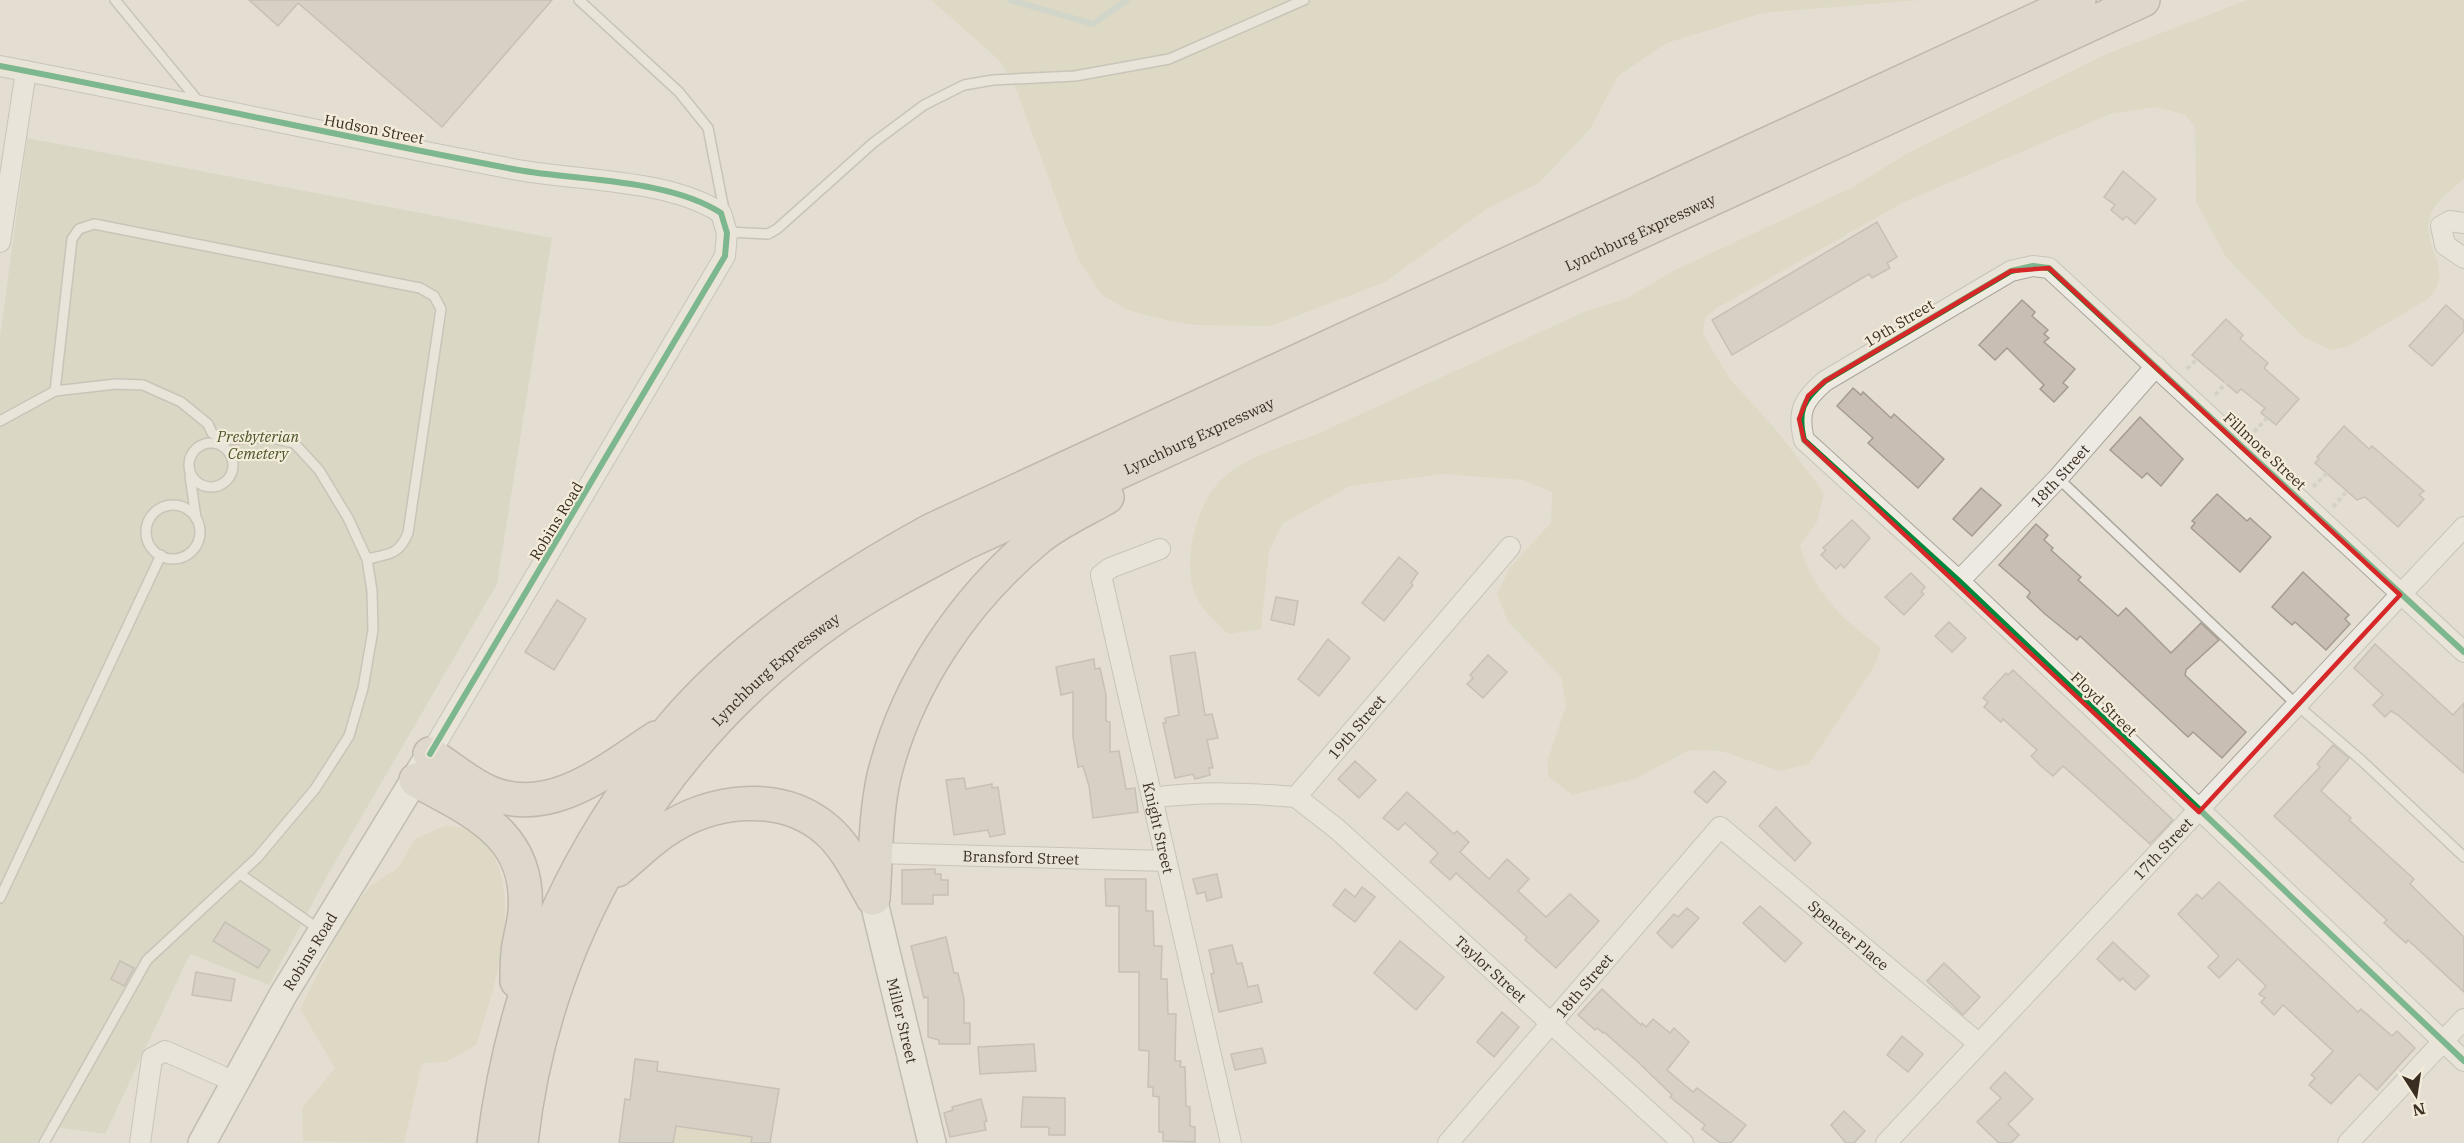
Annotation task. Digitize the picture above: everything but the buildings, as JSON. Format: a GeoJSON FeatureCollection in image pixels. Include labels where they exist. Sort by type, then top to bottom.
{"type":"FeatureCollection","features":[{"type":"Feature","properties":{"kind":"highway","name":"Lynchburg Expressway"},"geometry":{"type":"LineString","coordinates":[[494,1143],[500,1093],[518,1016],[538,956],[567,890],[601,826],[672,727],[724,675],[822,595],[875,561],[932,530],[2079,0]]}},
{"type":"Feature","properties":{"kind":"highway","name":"Lynchburg Expressway"},"geometry":{"type":"LineString","coordinates":[[521,1143],[538,1044],[571,945],[597,887],[661,786],[700,737],[733,703],[784,657],[839,615],[888,584],[965,543],[2143,0]]}},
{"type":"Feature","properties":{"kind":"highway"},"geometry":{"type":"LineString","coordinates":[[873,898],[877,823],[884,777],[897,733],[917,687],[940,647],[983,591],[1038,538],[1256,408]]}},
{"type":"Feature","properties":{"kind":"highway"},"geometry":{"type":"LineString","coordinates":[[423,767],[486,791],[518,800],[544,799],[574,789],[606,771],[672,727]]}},
{"type":"Feature","properties":{"kind":"highway"},"geometry":{"type":"LineString","coordinates":[[423,767],[509,842],[519,862],[526,886],[525,914],[517,954],[518,1016]]}},
{"type":"Feature","properties":{"kind":"highway"},"geometry":{"type":"LineString","coordinates":[[597,887],[664,831],[698,813],[734,803],[770,804],[799,812],[826,829],[873,898]]}},
{"type":"Feature","properties":{"kind":"main road","name":"Robins Road"},"geometry":{"type":"LineString","coordinates":[[202,1143],[322,931],[423,767]]}},
{"type":"Feature","properties":{"kind":"main road","name":"Miller Street"},"geometry":{"type":"LineString","coordinates":[[873,898],[932,1143]]}},
{"type":"Feature","properties":{"kind":"street","name":"Hudson Street"},"geometry":{"type":"LineString","coordinates":[[0,66],[521,170],[677,193],[707,204],[721,213],[727,233]]}},
{"type":"Feature","properties":{"kind":"street"},"geometry":{"type":"LineString","coordinates":[[0,242],[26,71]]}},
{"type":"Feature","properties":{"kind":"street"},"geometry":{"type":"LineString","coordinates":[[2464,223],[2450,221],[2441,226],[2445,245],[2464,258]]}},
{"type":"Feature","properties":{"kind":"street","name":"Robins Road"},"geometry":{"type":"LineString","coordinates":[[423,767],[705,293],[725,256],[727,233]]}},
{"type":"Feature","properties":{"kind":"street","name":"19th Street"},"geometry":{"type":"LineString","coordinates":[[1804,440],[1799,420],[1808,396],[1825,381],[2011,271],[2033,266],[2049,268]]}},
{"type":"Feature","properties":{"kind":"street","name":"Fillmore Street"},"geometry":{"type":"LineString","coordinates":[[2049,268],[2464,652]]}},
{"type":"Feature","properties":{"kind":"street","name":"18th Street"},"geometry":{"type":"LineString","coordinates":[[1959,581],[2058,478],[2156,366]]}},
{"type":"Feature","properties":{"kind":"street","name":"Floyd Street"},"geometry":{"type":"LineString","coordinates":[[1804,440],[1959,581],[2199,812],[2464,1061]]}},
{"type":"Feature","properties":{"kind":"street","name":"17th Street"},"geometry":{"type":"LineString","coordinates":[[1886,1143],[1977,1043],[2199,812],[2464,527]]}},
{"type":"Feature","properties":{"kind":"street","name":"19th Street"},"geometry":{"type":"LineString","coordinates":[[1296,797],[1510,547]]}},
{"type":"Feature","properties":{"kind":"street","name":"Knight Street"},"geometry":{"type":"LineString","coordinates":[[1160,549],[1110,568],[1101,575],[1231,1143]]}},
{"type":"Feature","properties":{"kind":"street"},"geometry":{"type":"LineString","coordinates":[[1152,798],[1192,792],[1237,792],[1296,797]]}},
{"type":"Feature","properties":{"kind":"street","name":"Taylor Street"},"geometry":{"type":"LineString","coordinates":[[1296,797],[1337,830],[1683,1143]]}},
{"type":"Feature","properties":{"kind":"street","name":"18th Street"},"geometry":{"type":"LineString","coordinates":[[1449,1143],[1720,826]]}},
{"type":"Feature","properties":{"kind":"street","name":"Spencer Place"},"geometry":{"type":"LineString","coordinates":[[1720,826],[1977,1043]]}},
{"type":"Feature","properties":{"kind":"street","name":"Bransford Street"},"geometry":{"type":"LineString","coordinates":[[877,853],[1166,861]]}},
{"type":"Feature","properties":{"kind":"street"},"geometry":{"type":"LineString","coordinates":[[2348,1143],[2464,1019]]}},
{"type":"Feature","properties":{"kind":"street"},"geometry":{"type":"LineString","coordinates":[[140,1143],[152,1058],[165,1051],[235,1082]]}},
{"type":"Feature","properties":{"kind":"lane"},"geometry":{"type":"LineString","coordinates":[[115,0],[204,107]]}},
{"type":"Feature","properties":{"kind":"lane"},"geometry":{"type":"LineString","coordinates":[[579,0],[679,92],[708,128],[722,188],[727,233],[768,234],[777,229],[873,143],[924,105],[964,85],[993,80],[1075,76],[1169,59],[1304,0]]}},
{"type":"Feature","properties":{"kind":"lane"},"geometry":{"type":"LineString","coordinates":[[55,392],[72,239],[79,229],[94,224],[420,288],[434,296],[441,309],[408,533],[402,547],[392,554],[367,559]]}},
{"type":"Feature","properties":{"kind":"lane"},"geometry":{"type":"LineString","coordinates":[[0,421],[55,392],[116,384],[143,385],[180,402],[222,438],[232,459],[233,469],[229,478],[218,486],[193,497],[174,505],[156,510],[146,525],[148,543],[153,551],[177,559],[193,550],[200,534],[196,518],[193,497],[190,468],[195,451],[222,438],[268,438],[294,443],[319,470],[348,518],[367,559],[373,630],[363,688],[349,736],[315,789],[257,858],[147,960],[44,1143]]}},
{"type":"Feature","properties":{"kind":"lane"},"geometry":{"type":"LineString","coordinates":[[207,444],[221,445],[228,451]]}},
{"type":"Feature","properties":{"kind":"lane"},"geometry":{"type":"LineString","coordinates":[[190,468],[200,484],[218,486]]}},
{"type":"Feature","properties":{"kind":"lane"},"geometry":{"type":"LineString","coordinates":[[2058,478],[2298,706],[2361,760],[2464,857]]}},
{"type":"Feature","properties":{"kind":"lane"},"geometry":{"type":"LineString","coordinates":[[174,505],[183,507],[196,518]]}},
{"type":"Feature","properties":{"kind":"lane"},"geometry":{"type":"LineString","coordinates":[[0,898],[161,555]]}},
{"type":"Feature","properties":{"kind":"lane"},"geometry":{"type":"LineString","coordinates":[[240,874],[322,931]]}},
{"type":"Feature","properties":{"kind":"path"},"geometry":{"type":"LineString","coordinates":[[2182,374],[2197,359]]}},
{"type":"Feature","properties":{"kind":"path"},"geometry":{"type":"LineString","coordinates":[[2209,401],[2226,382]]}},
{"type":"Feature","properties":{"kind":"path"},"geometry":{"type":"LineString","coordinates":[[2249,438],[2267,418]]}},
{"type":"Feature","properties":{"kind":"path"},"geometry":{"type":"LineString","coordinates":[[2315,485],[2327,473]]}},
{"type":"Feature","properties":{"kind":"path"},"geometry":{"type":"LineString","coordinates":[[2336,504],[2347,491]]}},
{"type":"Feature","properties":{"kind":"highlighted area"},"geometry":{"type":"Polygon","coordinates":[[[2049,268],[2400,595],[2199,812],[1804,440],[1799,419],[1808,396],[1825,381],[2011,271],[2049,268]]]}},
{"type":"Feature","properties":{"kind":"green space"},"geometry":{"type":"Polygon","coordinates":[[[931,0],[1921,0],[1763,13],[1667,43],[1618,76],[1590,129],[1539,183],[1488,208],[1385,282],[1271,326],[1197,325],[1170,321],[1127,310],[1102,295],[1078,259],[1015,86],[1000,61],[931,0]]]}},
{"type":"Feature","properties":{"kind":"green space"},"geometry":{"type":"Polygon","coordinates":[[[2247,0],[2464,0],[2464,179],[2446,194],[2432,212],[2429,235],[2439,267],[2436,288],[2428,299],[2347,347],[2331,350],[2303,337],[2226,257],[2196,202],[2195,127],[2185,115],[2156,107],[2110,114],[1904,202],[1717,308],[1705,318],[1703,334],[1730,379],[1778,432],[1824,493],[1817,522],[1800,545],[1813,578],[1831,604],[1881,648],[1875,665],[1809,764],[1780,771],[1721,751],[1689,750],[1635,779],[1572,795],[1549,777],[1547,762],[1566,706],[1561,677],[1508,622],[1497,594],[1510,567],[1551,523],[1552,492],[1523,480],[1443,474],[1350,486],[1282,524],[1269,552],[1261,629],[1228,634],[1198,600],[1190,570],[1190,553],[1198,518],[1214,488],[1224,477],[1243,464],[1267,452],[1315,435],[1584,312],[1625,299],[1677,269],[1855,186],[1906,154],[2104,55],[2247,0]]]}},
{"type":"Feature","properties":{"kind":"green space","name":"Presbyterian Cemetery"},"geometry":{"type":"Polygon","coordinates":[[[27,138],[552,238],[497,584],[327,876],[269,985],[190,954],[105,1134],[47,1126],[37,1143],[0,1143],[0,337],[27,138]]]}},
{"type":"Feature","properties":{"kind":"green space"},"geometry":{"type":"Polygon","coordinates":[[[446,825],[470,830],[479,835],[498,865],[504,889],[503,943],[491,997],[476,1045],[446,1062],[422,1063],[404,1143],[303,1141],[302,1108],[335,1068],[300,1009],[345,919],[370,886],[398,868],[415,839],[446,825]]]}},
{"type":"Feature","properties":{"kind":"green space"},"geometry":{"type":"Polygon","coordinates":[[[676,1126],[752,1137],[751,1143],[673,1143],[676,1126]]]}},
{"type":"Feature","properties":{"kind":"waterway"},"geometry":{"type":"LineString","coordinates":[[1010,0],[1093,24],[1127,0]]}},
{"type":"Feature","properties":{"kind":"cycle path"},"geometry":{"type":"LineString","coordinates":[[0,66],[518,170],[650,187],[676,193],[721,213],[727,233],[725,256],[430,754]]}},
{"type":"Feature","properties":{"kind":"cycle path"},"geometry":{"type":"LineString","coordinates":[[2464,652],[2049,268],[2033,266],[2011,271],[1825,381],[1811,394],[1804,407],[1801,421],[1804,440],[1959,581],[2464,1061]]}}]}
